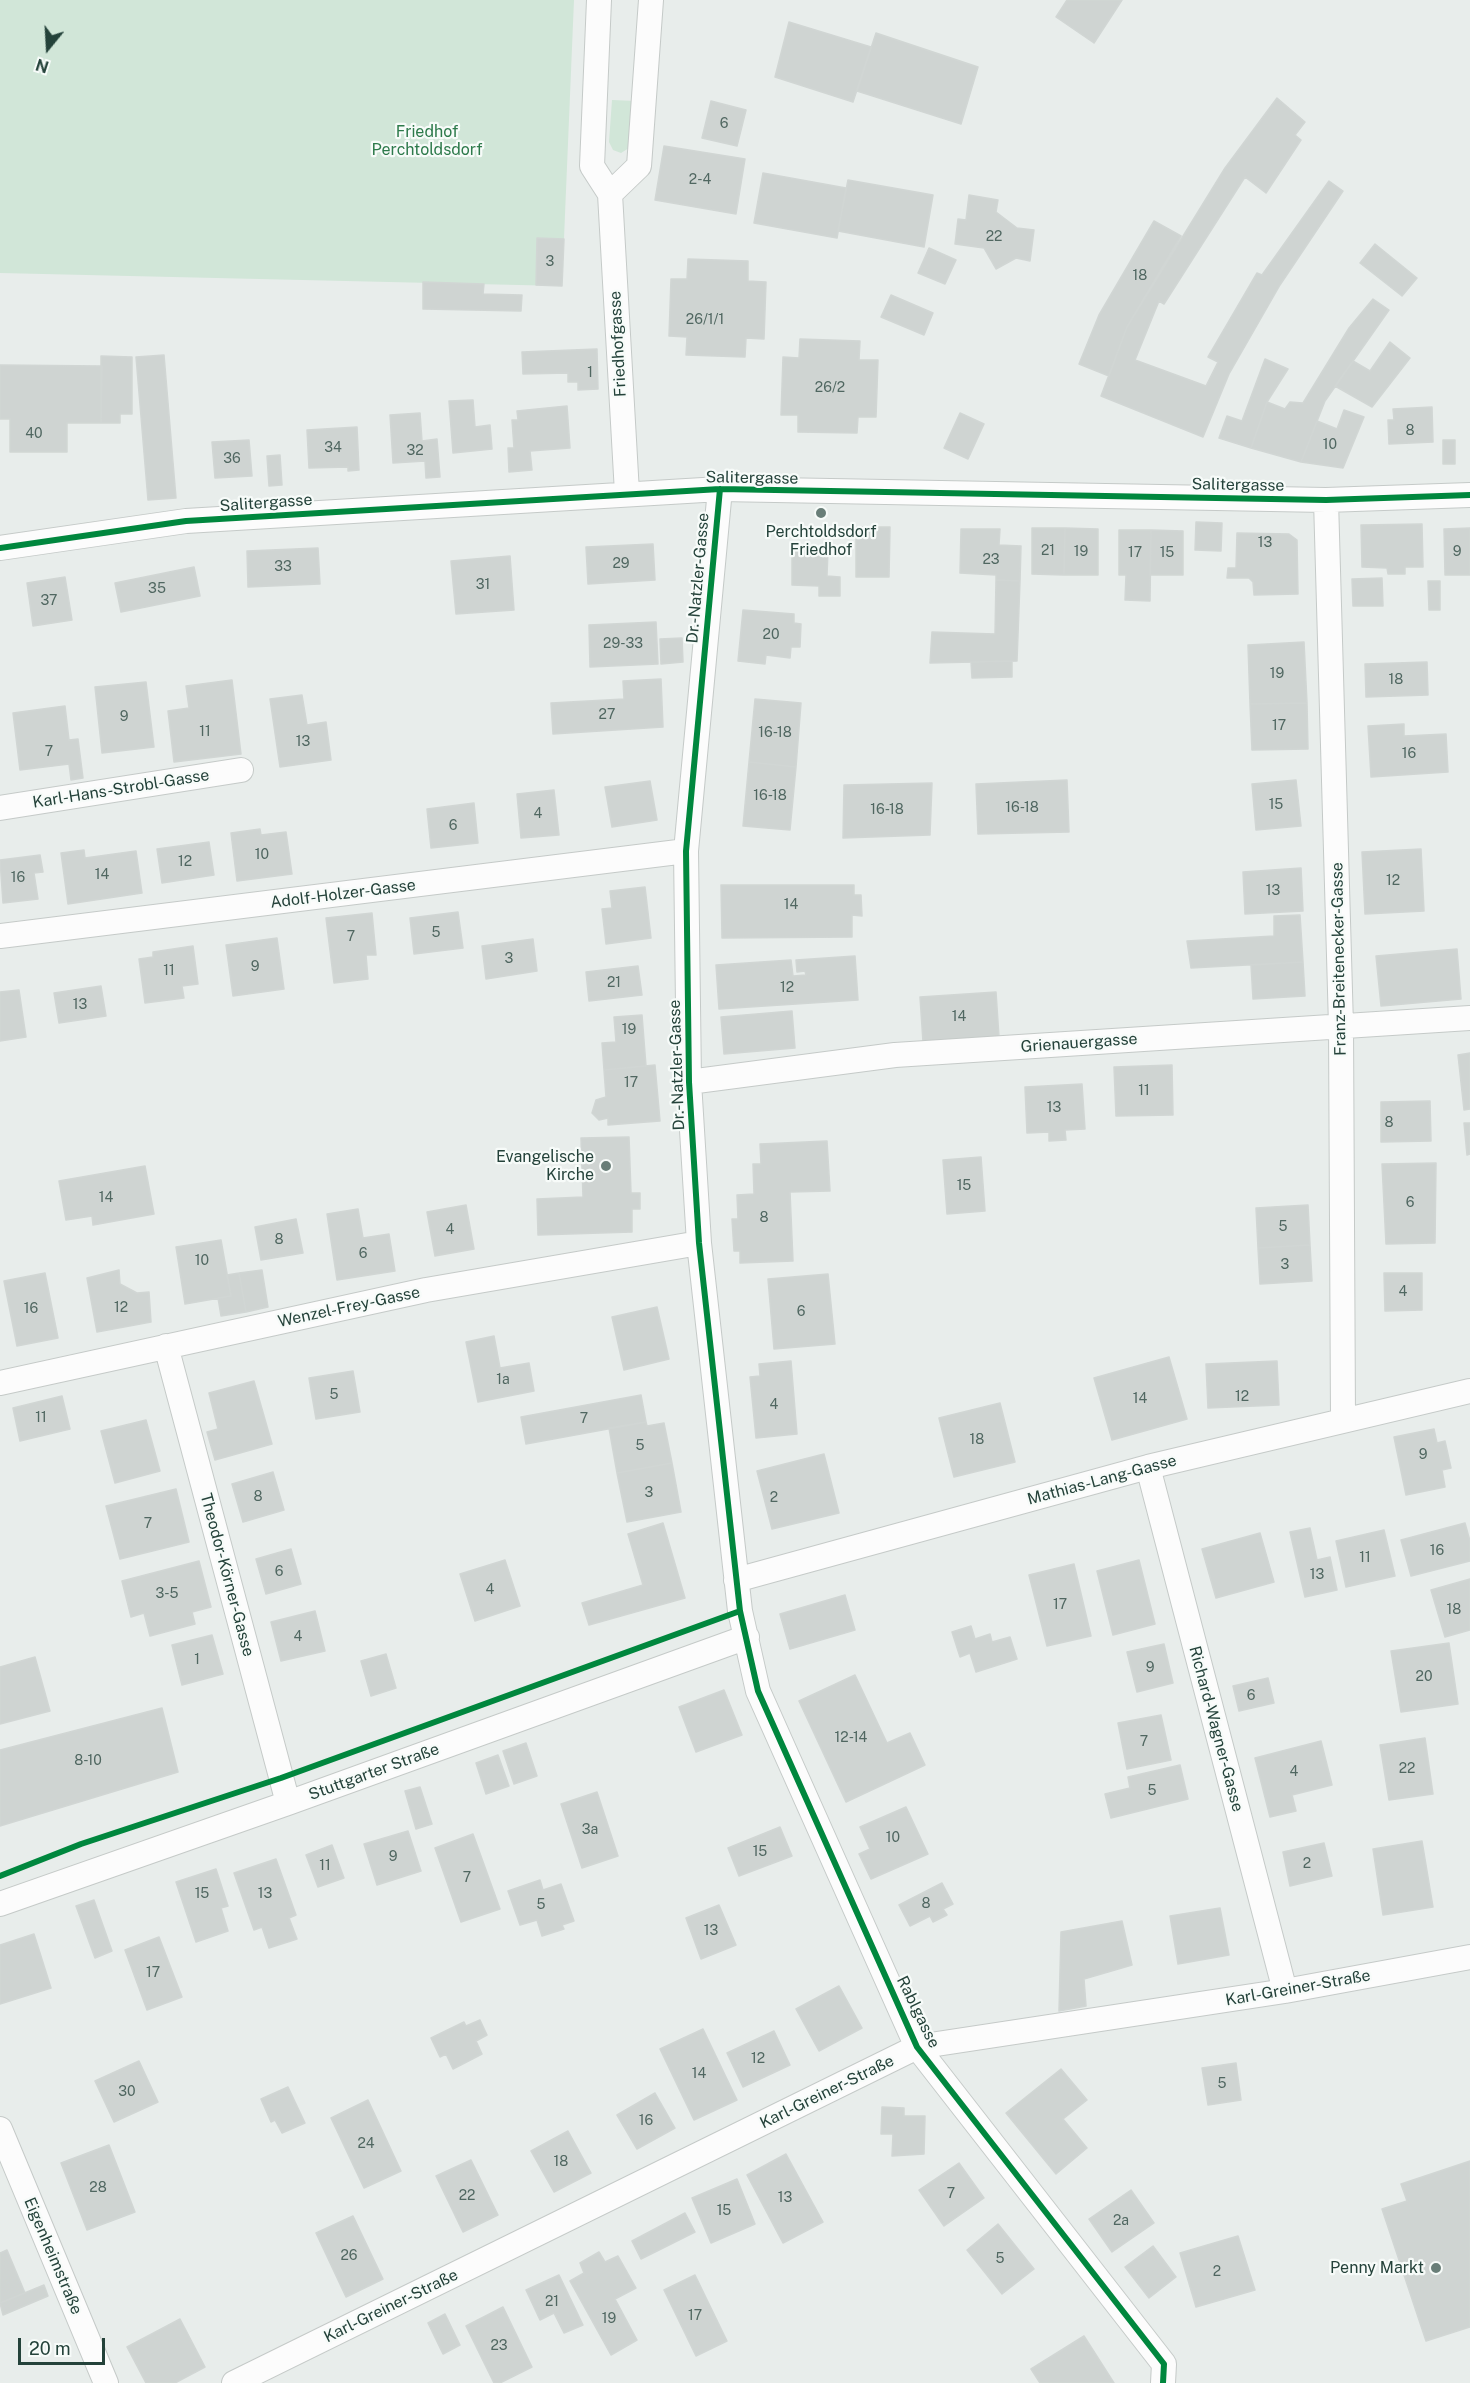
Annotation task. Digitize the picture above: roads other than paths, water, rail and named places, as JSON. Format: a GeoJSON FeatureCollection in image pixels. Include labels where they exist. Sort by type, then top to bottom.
{"type":"FeatureCollection","features":[{"type":"Feature","properties":{"kind":"street","name":"Friedhofgasse"},"geometry":{"type":"LineString","coordinates":[[599,0],[592,166],[610,194],[627,494]]}},
{"type":"Feature","properties":{"kind":"street"},"geometry":{"type":"LineString","coordinates":[[610,194],[639,166],[651,0]]}},
{"type":"Feature","properties":{"kind":"street","name":"Salitergasse"},"geometry":{"type":"LineString","coordinates":[[0,548],[186,521],[720,489],[1326,500],[1470,495]]}},
{"type":"Feature","properties":{"kind":"street","name":"Dr.-Natzler-Gasse"},"geometry":{"type":"LineString","coordinates":[[720,489],[686,851],[689,1082],[699,1242],[736,1580],[740,1611],[747,1637]]}},
{"type":"Feature","properties":{"kind":"street","name":"Franz-Breitenecker-Gasse"},"geometry":{"type":"LineString","coordinates":[[1326,500],[1341,1026],[1343,1419]]}},
{"type":"Feature","properties":{"kind":"street","name":"Karl-Hans-Strobl-Gasse"},"geometry":{"type":"LineString","coordinates":[[0,808],[241,770]]}},
{"type":"Feature","properties":{"kind":"street","name":"Adolf-Holzer-Gasse"},"geometry":{"type":"LineString","coordinates":[[0,936],[686,851]]}},
{"type":"Feature","properties":{"kind":"street","name":"Grienauergasse"},"geometry":{"type":"LineString","coordinates":[[689,1082],[894,1055],[1470,1018]]}},
{"type":"Feature","properties":{"kind":"street","name":"Wenzel-Frey-Gasse"},"geometry":{"type":"LineString","coordinates":[[0,1383],[426,1290],[699,1242]]}},
{"type":"Feature","properties":{"kind":"street","name":"Theodor-Körner-Gasse"},"geometry":{"type":"LineString","coordinates":[[166,1346],[288,1803]]}},
{"type":"Feature","properties":{"kind":"street","name":"Mathias-Lang-Gasse"},"geometry":{"type":"LineString","coordinates":[[736,1580],[1148,1467],[1343,1419],[1470,1391]]}},
{"type":"Feature","properties":{"kind":"street","name":"Richard-Wagner-Gasse"},"geometry":{"type":"LineString","coordinates":[[1148,1467],[1285,1991]]}},
{"type":"Feature","properties":{"kind":"street","name":"Stuttgarter Straße"},"geometry":{"type":"LineString","coordinates":[[0,1904],[288,1803],[747,1637]]}},
{"type":"Feature","properties":{"kind":"street","name":"Rablgasse"},"geometry":{"type":"LineString","coordinates":[[747,1637],[758,1691],[917,2047],[1164,2364],[1164,2382]]}},
{"type":"Feature","properties":{"kind":"street","name":"Karl-Greiner-Straße"},"geometry":{"type":"LineString","coordinates":[[234,2383],[917,2047],[1285,1991],[1470,1958]]}},
{"type":"Feature","properties":{"kind":"street","name":"Eigenheimstraße"},"geometry":{"type":"LineString","coordinates":[[0,2129],[106,2383]]}},
{"type":"Feature","properties":{"kind":"place","name":"Perchtoldsdorf Friedhof"},"geometry":{"type":"Point","coordinates":[821,513]}},
{"type":"Feature","properties":{"kind":"place","name":"Evangelische Kirche"},"geometry":{"type":"Point","coordinates":[606,1166]}},
{"type":"Feature","properties":{"kind":"place","name":"Penny Markt"},"geometry":{"type":"Point","coordinates":[1436,2268]}},
{"type":"Feature","properties":{"kind":"park label","name":"Friedhof Perchtoldsdorf"},"geometry":{"type":"Point","coordinates":[427,141]}}]}
